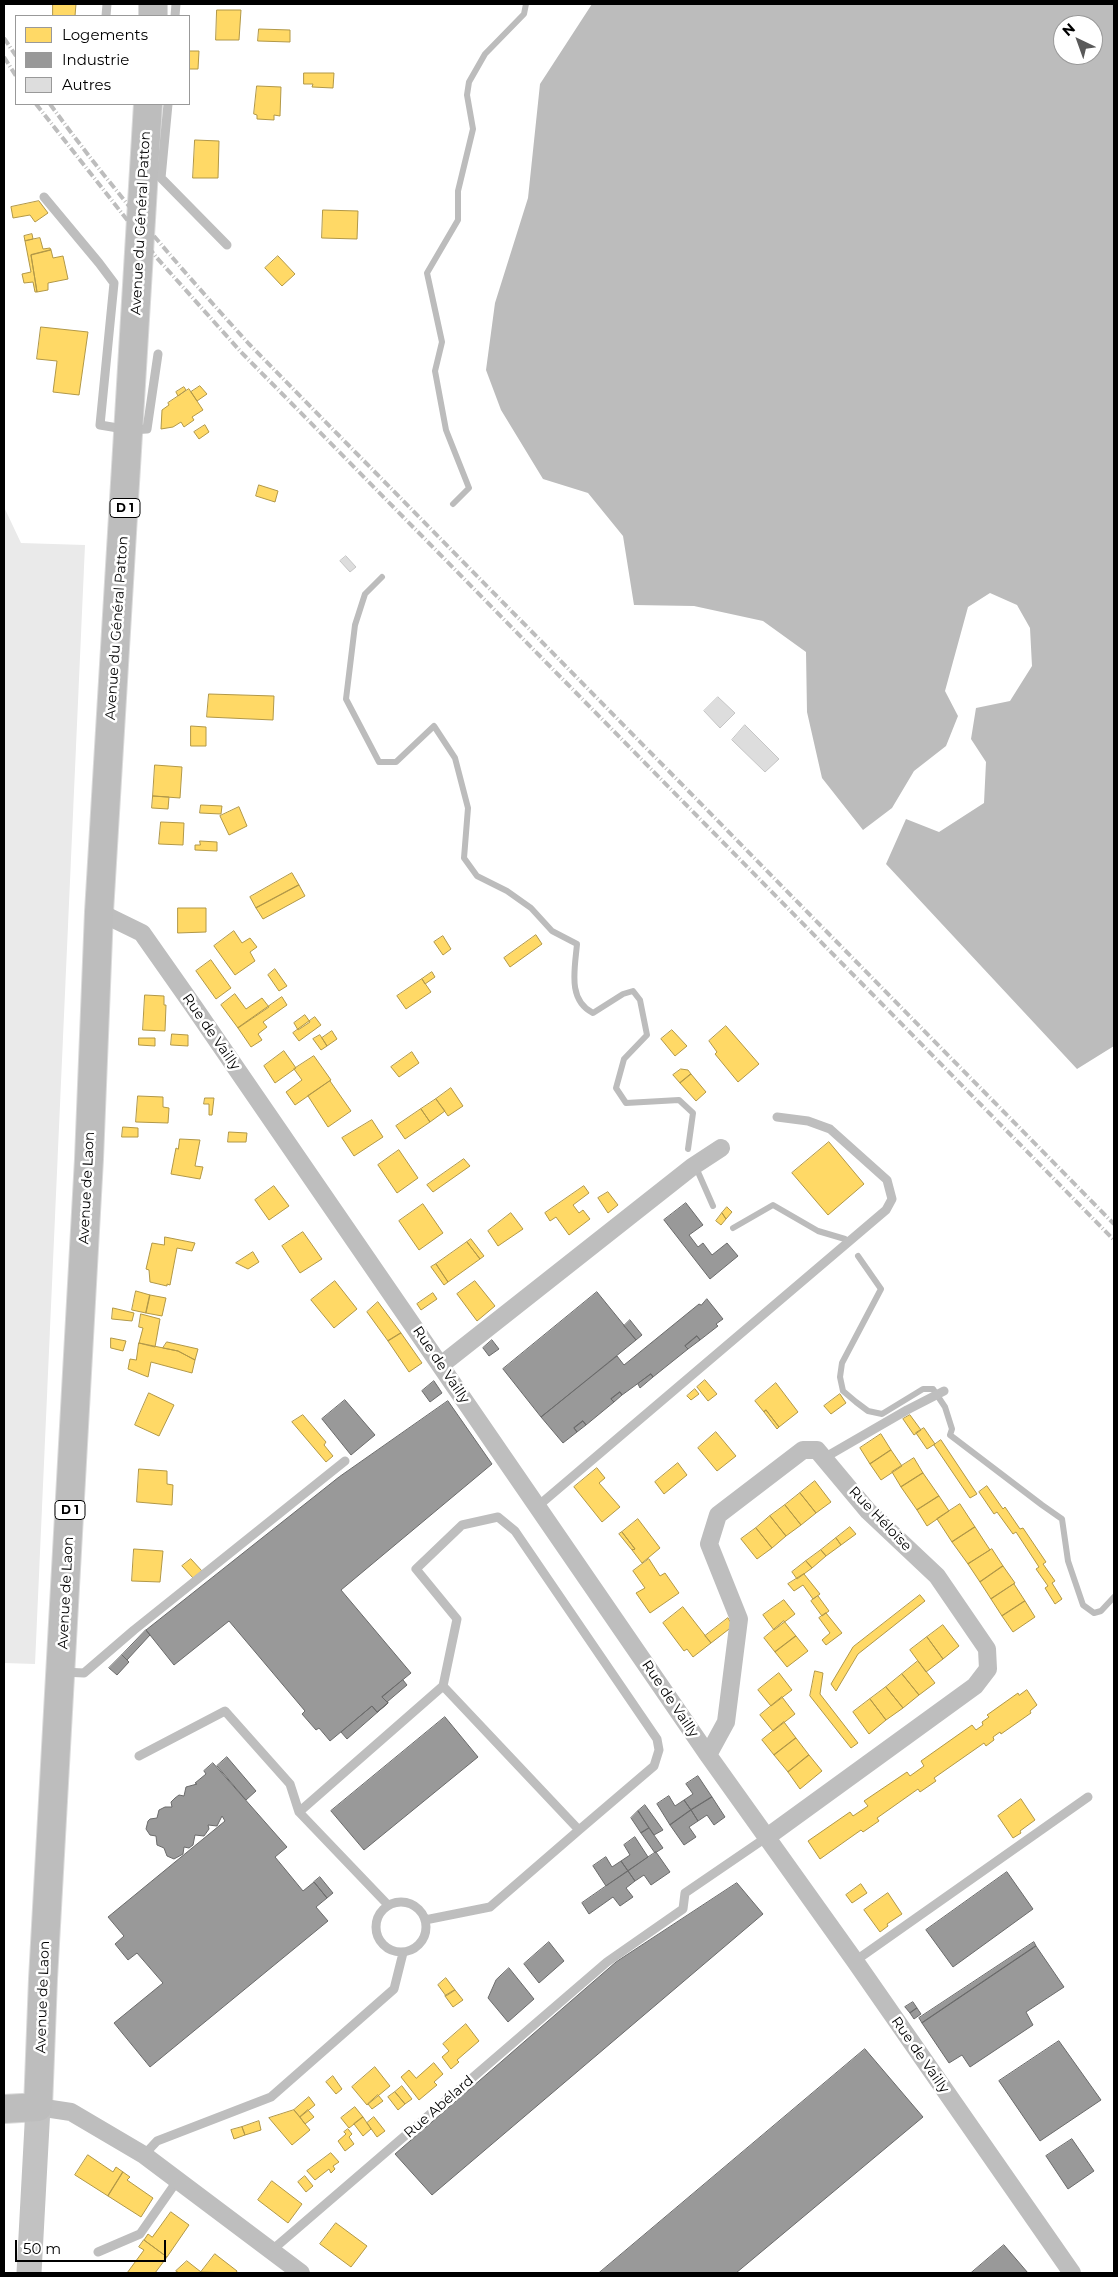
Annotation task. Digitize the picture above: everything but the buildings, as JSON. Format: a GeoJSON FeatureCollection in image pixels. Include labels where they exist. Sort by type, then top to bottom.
{"type":"FeatureCollection","features":[{"type":"Feature","properties":{"kind":"main road","name":"Avenue du Général Patton"},"geometry":{"type":"LineString","coordinates":[[99,912],[130,430],[148,105]]}},
{"type":"Feature","properties":{"kind":"main road","name":"Avenue de Laon"},"geometry":{"type":"LineString","coordinates":[[29,2273],[43,1980],[90,1150],[99,912]]}},
{"type":"Feature","properties":{"kind":"main road"},"geometry":{"type":"LineString","coordinates":[[4,2109],[38,2107]]}},
{"type":"Feature","properties":{"kind":"street","name":"Rue de Vailly"},"geometry":{"type":"LineString","coordinates":[[99,912],[142,933],[708,1755],[855,1961],[1072,2273]]}},
{"type":"Feature","properties":{"kind":"street"},"geometry":{"type":"LineString","coordinates":[[441,1365],[692,1167],[721,1148]]}},
{"type":"Feature","properties":{"kind":"street"},"geometry":{"type":"LineString","coordinates":[[708,1755],[726,1722],[739,1619],[708,1544],[718,1516],[803,1450],[817,1450],[824,1458]]}},
{"type":"Feature","properties":{"kind":"street","name":"Rue Héloïse"},"geometry":{"type":"LineString","coordinates":[[767,1837],[975,1686],[988,1669],[987,1649],[937,1576],[868,1511],[824,1458]]}},
{"type":"Feature","properties":{"kind":"street"},"geometry":{"type":"LineString","coordinates":[[38,2107],[71,2112],[144,2155],[301,2273]]}},
{"type":"Feature","properties":{"kind":"lane"},"geometry":{"type":"LineString","coordinates":[[168,105],[161,178],[227,245]]}},
{"type":"Feature","properties":{"kind":"lane"},"geometry":{"type":"LineString","coordinates":[[44,198],[114,283],[100,425],[130,430],[147,429],[158,354]]}},
{"type":"Feature","properties":{"kind":"lane"},"geometry":{"type":"LineString","coordinates":[[538,1506],[886,1210],[892,1199],[887,1180],[830,1129],[808,1121],[777,1117]]}},
{"type":"Feature","properties":{"kind":"lane"},"geometry":{"type":"LineString","coordinates":[[824,1458],[944,1391]]}},
{"type":"Feature","properties":{"kind":"lane"},"geometry":{"type":"LineString","coordinates":[[61,1672],[84,1673],[134,1630],[345,1461]]}},
{"type":"Feature","properties":{"kind":"lane"},"geometry":{"type":"LineString","coordinates":[[299,1812],[443,1686],[457,1619],[416,1569],[462,1525],[498,1517],[515,1531],[657,1740],[659,1750],[654,1766],[490,1907],[425,1920]]}},
{"type":"Feature","properties":{"kind":"lane"},"geometry":{"type":"LineString","coordinates":[[443,1686],[579,1830]]}},
{"type":"Feature","properties":{"kind":"lane"},"geometry":{"type":"LineString","coordinates":[[139,1756],[225,1712],[290,1784],[299,1812],[388,1905]]}},
{"type":"Feature","properties":{"kind":"lane"},"geometry":{"type":"LineString","coordinates":[[855,1961],[1088,1797]]}},
{"type":"Feature","properties":{"kind":"lane","name":"Rue Abélard"},"geometry":{"type":"LineString","coordinates":[[271,2251],[607,1962],[683,1909],[685,1893],[767,1837]]}},
{"type":"Feature","properties":{"kind":"lane"},"geometry":{"type":"LineString","coordinates":[[403,1902],[410,1903],[417,1907],[425,1920],[426,1927],[422,1942],[410,1951],[403,1953],[387,1949],[376,1935],[377,1918],[388,1905],[403,1902]]}},
{"type":"Feature","properties":{"kind":"lane"},"geometry":{"type":"LineString","coordinates":[[144,2155],[157,2141],[271,2097],[394,1989],[403,1953]]}},
{"type":"Feature","properties":{"kind":"lane"},"geometry":{"type":"LineString","coordinates":[[98,2252],[140,2234],[177,2181]]}},
{"type":"Feature","properties":{"kind":"shaded area"},"geometry":{"type":"Polygon","coordinates":[[[592,4],[1114,4],[1114,1046],[1077,1069],[886,864],[906,819],[939,832],[984,803],[986,762],[971,739],[976,708],[1010,701],[1032,666],[1030,628],[1017,605],[990,593],[968,607],[945,691],[958,716],[946,746],[914,771],[892,808],[863,830],[822,778],[807,712],[806,652],[763,621],[694,606],[634,605],[623,536],[588,493],[543,479],[501,410],[486,370],[495,303],[528,198],[540,84],[592,4]]]}},
{"type":"Feature","properties":{"kind":"shaded area"},"geometry":{"type":"Polygon","coordinates":[[[4,507],[21,543],[85,545],[35,1664],[4,1663],[4,507]]]}},
{"type":"Feature","properties":{"kind":"waterway"},"geometry":{"type":"LineString","coordinates":[[453,504],[469,488],[446,430],[435,371],[442,342],[427,273],[458,220],[458,191],[473,129],[467,95],[469,82],[485,54],[524,14],[526,4]]}},
{"type":"Feature","properties":{"kind":"waterway"},"geometry":{"type":"LineString","coordinates":[[382,577],[365,594],[355,625],[346,699],[379,762],[396,762],[434,726],[455,758],[468,808],[464,858],[477,876],[507,891],[531,908],[552,931],[577,944],[574,983],[579,1000],[585,1007],[593,1013],[623,994],[633,991],[640,1000],[647,1035],[624,1059],[616,1088],[626,1103],[679,1100],[693,1113],[688,1149]]}},
{"type":"Feature","properties":{"kind":"waterway"},"geometry":{"type":"LineString","coordinates":[[698,1172],[713,1206]]}},
{"type":"Feature","properties":{"kind":"waterway"},"geometry":{"type":"LineString","coordinates":[[733,1228],[773,1205],[818,1231],[845,1239]]}},
{"type":"Feature","properties":{"kind":"waterway"},"geometry":{"type":"LineString","coordinates":[[858,1256],[881,1289],[842,1363],[840,1377],[843,1391],[868,1411],[882,1414],[923,1389],[933,1389],[945,1407],[952,1429],[950,1435],[1062,1519],[1068,1561],[1083,1605],[1094,1613],[1101,1611],[1114,1597]]}},
{"type":"Feature","properties":{"kind":"railway"},"geometry":{"type":"LineString","coordinates":[[4,38],[15,54]]}},
{"type":"Feature","properties":{"kind":"railway"},"geometry":{"type":"LineString","coordinates":[[4,57],[15,74]]}},
{"type":"Feature","properties":{"kind":"railway"},"geometry":{"type":"LineString","coordinates":[[37,105],[157,258],[241,352],[1114,1240]]}},
{"type":"Feature","properties":{"kind":"railway"},"geometry":{"type":"LineString","coordinates":[[51,105],[146,227],[249,344],[1114,1224]]}}]}
